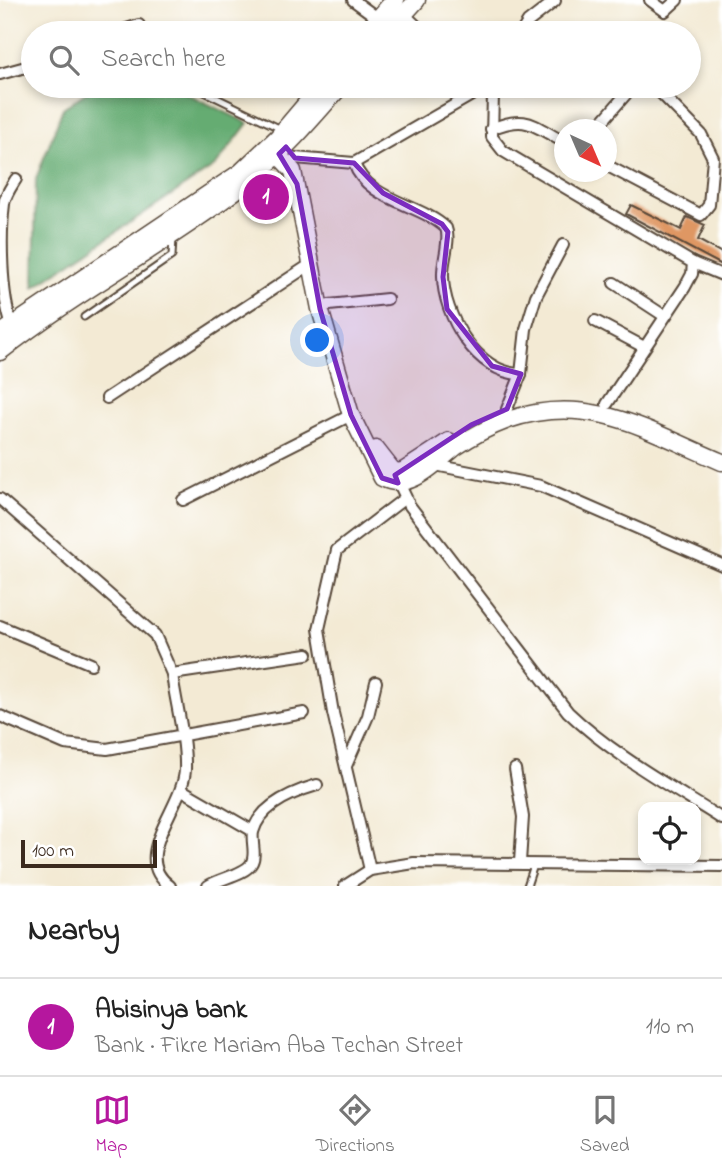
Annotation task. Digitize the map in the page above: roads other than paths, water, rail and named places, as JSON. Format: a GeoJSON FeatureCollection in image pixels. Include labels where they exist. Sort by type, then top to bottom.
{"type":"FeatureCollection","features":[{"type":"Feature","properties":{"kind":"main road"},"geometry":{"type":"LineString","coordinates":[[387,21],[400,7],[417,0]]}},
{"type":"Feature","properties":{"kind":"main road"},"geometry":{"type":"LineString","coordinates":[[6,330],[282,145],[314,98]]}},
{"type":"Feature","properties":{"kind":"main road"},"geometry":{"type":"LineString","coordinates":[[0,352],[41,320],[229,196],[329,98]]}},
{"type":"Feature","properties":{"kind":"main road"},"geometry":{"type":"LineString","coordinates":[[282,145],[297,184],[311,264],[351,415],[382,478],[396,477],[435,465],[456,448],[492,426],[528,414],[568,409],[606,413],[722,462]]}},
{"type":"Feature","properties":{"kind":"main road"},"geometry":{"type":"LineString","coordinates":[[282,145],[305,179],[329,305],[366,429],[383,461],[396,477]]}},
{"type":"Feature","properties":{"kind":"main road"},"geometry":{"type":"LineString","coordinates":[[396,477],[471,425],[507,409],[543,400],[568,398],[607,404],[722,451]]}},
{"type":"Feature","properties":{"kind":"street"},"geometry":{"type":"LineString","coordinates":[[353,0],[377,21]]}},
{"type":"Feature","properties":{"kind":"street"},"geometry":{"type":"LineString","coordinates":[[650,0],[664,11],[677,0]]}},
{"type":"Feature","properties":{"kind":"street"},"geometry":{"type":"LineString","coordinates":[[529,21],[555,1]]}},
{"type":"Feature","properties":{"kind":"street"},"geometry":{"type":"LineString","coordinates":[[400,7],[413,21]]}},
{"type":"Feature","properties":{"kind":"street"},"geometry":{"type":"LineString","coordinates":[[0,74],[21,68]]}},
{"type":"Feature","properties":{"kind":"street"},"geometry":{"type":"LineString","coordinates":[[354,163],[459,98]]}},
{"type":"Feature","properties":{"kind":"street"},"geometry":{"type":"LineString","coordinates":[[494,98],[492,137],[503,151],[692,263],[722,275]]}},
{"type":"Feature","properties":{"kind":"street"},"geometry":{"type":"LineString","coordinates":[[605,119],[623,98]]}},
{"type":"Feature","properties":{"kind":"street"},"geometry":{"type":"LineString","coordinates":[[617,170],[701,215],[709,205],[713,158],[701,134],[666,98]]}},
{"type":"Feature","properties":{"kind":"street"},"geometry":{"type":"LineString","coordinates":[[491,129],[513,120],[524,120],[554,136]]}},
{"type":"Feature","properties":{"kind":"street"},"geometry":{"type":"LineString","coordinates":[[282,145],[354,163],[363,177],[383,193],[446,228],[443,277],[447,309],[492,366],[521,374]]}},
{"type":"Feature","properties":{"kind":"street"},"geometry":{"type":"LineString","coordinates":[[6,330],[2,197],[16,179]]}},
{"type":"Feature","properties":{"kind":"street"},"geometry":{"type":"LineString","coordinates":[[507,409],[521,374],[526,330],[536,296],[562,245]]}},
{"type":"Feature","properties":{"kind":"street"},"geometry":{"type":"LineString","coordinates":[[607,404],[663,315],[685,287],[692,274],[692,263]]}},
{"type":"Feature","properties":{"kind":"street"},"geometry":{"type":"LineString","coordinates":[[107,398],[311,264]]}},
{"type":"Feature","properties":{"kind":"street"},"geometry":{"type":"LineString","coordinates":[[614,283],[663,315]]}},
{"type":"Feature","properties":{"kind":"street"},"geometry":{"type":"LineString","coordinates":[[329,305],[387,299]]}},
{"type":"Feature","properties":{"kind":"street"},"geometry":{"type":"LineString","coordinates":[[595,321],[644,347]]}},
{"type":"Feature","properties":{"kind":"street"},"geometry":{"type":"LineString","coordinates":[[183,500],[351,415]]}},
{"type":"Feature","properties":{"kind":"street"},"geometry":{"type":"LineString","coordinates":[[435,465],[541,486],[722,565]]}},
{"type":"Feature","properties":{"kind":"street"},"geometry":{"type":"LineString","coordinates":[[396,477],[405,498],[568,712],[625,756],[722,819]]}},
{"type":"Feature","properties":{"kind":"street"},"geometry":{"type":"LineString","coordinates":[[370,870],[321,649],[319,629],[337,551],[405,498]]}},
{"type":"Feature","properties":{"kind":"street"},"geometry":{"type":"LineString","coordinates":[[0,499],[155,635],[172,674],[185,767],[182,790],[155,846],[153,863],[160,879],[170,886]]}},
{"type":"Feature","properties":{"kind":"street"},"geometry":{"type":"LineString","coordinates":[[0,626],[91,664]]}},
{"type":"Feature","properties":{"kind":"street"},"geometry":{"type":"LineString","coordinates":[[172,674],[307,654]]}},
{"type":"Feature","properties":{"kind":"street"},"geometry":{"type":"LineString","coordinates":[[346,766],[368,716],[376,682]]}},
{"type":"Feature","properties":{"kind":"street"},"geometry":{"type":"LineString","coordinates":[[0,716],[65,744],[107,749],[304,713]]}},
{"type":"Feature","properties":{"kind":"street"},"geometry":{"type":"LineString","coordinates":[[515,769],[523,817],[520,862]]}},
{"type":"Feature","properties":{"kind":"street"},"geometry":{"type":"LineString","coordinates":[[208,886],[220,877],[249,867],[253,862],[253,831],[270,807],[293,792],[317,785]]}},
{"type":"Feature","properties":{"kind":"street"},"geometry":{"type":"LineString","coordinates":[[182,790],[253,831]]}},
{"type":"Feature","properties":{"kind":"street"},"geometry":{"type":"LineString","coordinates":[[345,886],[370,870],[414,863],[535,862],[722,866]]}},
{"type":"Feature","properties":{"kind":"lane"},"geometry":{"type":"LineString","coordinates":[[210,98],[282,145]]}},
{"type":"Feature","properties":{"kind":"lane"},"geometry":{"type":"LineString","coordinates":[[84,317],[172,256],[175,250],[173,235]]}},
{"type":"Feature","properties":{"kind":"lane"},"geometry":{"type":"LineString","coordinates":[[527,886],[535,862]]}},
{"type":"Feature","properties":{"kind":"place","name":"Abisinya bank"},"geometry":{"type":"Point","coordinates":[266,197]}}]}
